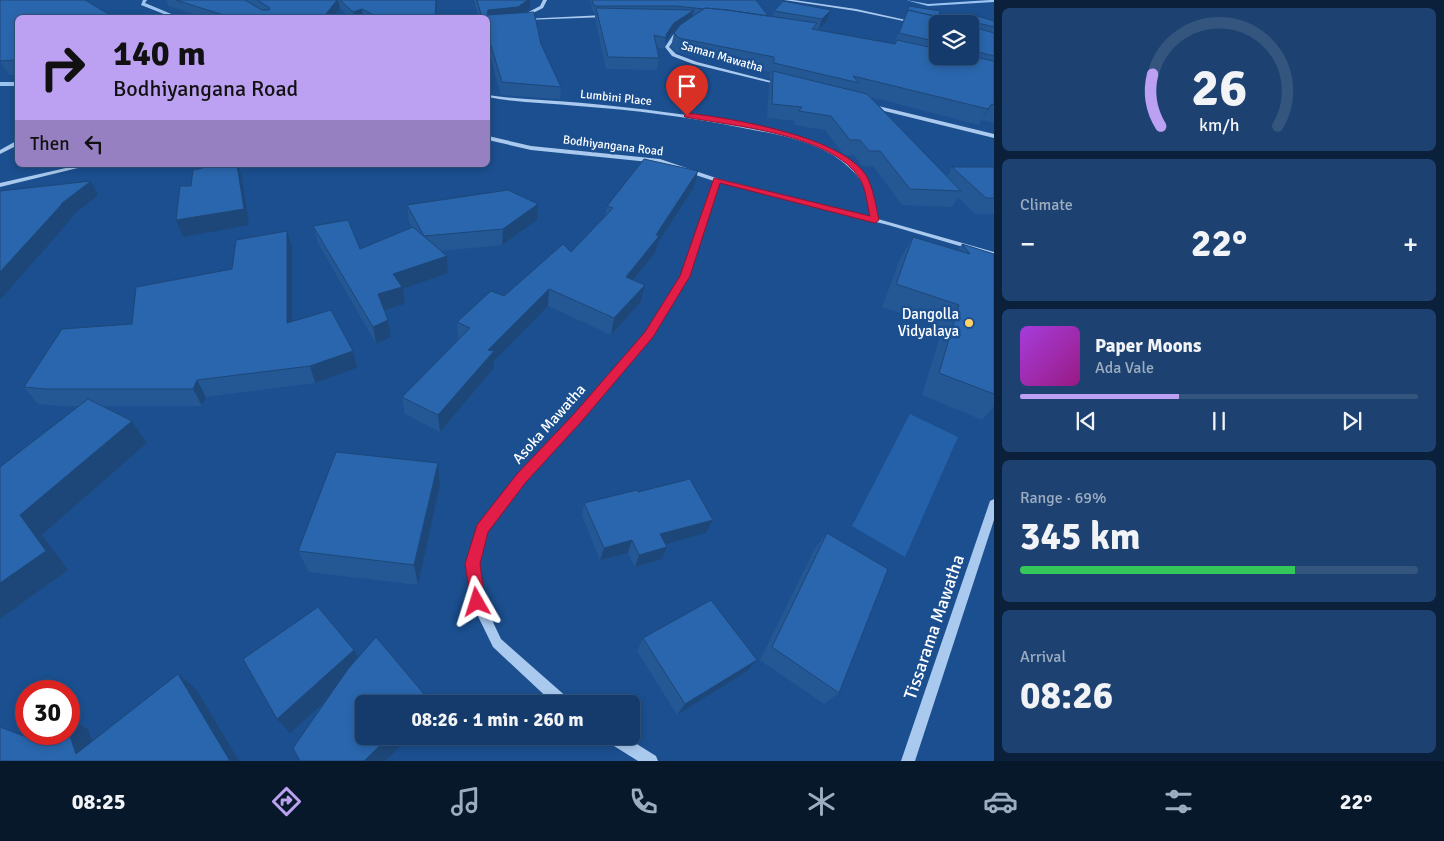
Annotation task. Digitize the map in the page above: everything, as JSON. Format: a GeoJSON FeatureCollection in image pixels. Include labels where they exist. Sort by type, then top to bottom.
{"type":"FeatureCollection","features":[{"type":"Feature","properties":{"kind":"street"},"geometry":{"type":"LineString","coordinates":[[518,20],[542,7],[545,0]]}},
{"type":"Feature","properties":{"kind":"street"},"geometry":{"type":"LineString","coordinates":[[786,0],[856,10],[923,25]]}},
{"type":"Feature","properties":{"kind":"street"},"geometry":{"type":"LineString","coordinates":[[518,20],[610,15]]}},
{"type":"Feature","properties":{"kind":"street","name":"Saman Mawatha"},"geometry":{"type":"LineString","coordinates":[[687,27],[674,36],[667,47],[674,55],[695,63],[791,86]]}},
{"type":"Feature","properties":{"kind":"street","name":"Lumbini Place"},"geometry":{"type":"LineString","coordinates":[[490,96],[510,100],[578,104],[706,118],[801,138],[833,151],[850,164],[864,179],[875,220]]}},
{"type":"Feature","properties":{"kind":"street"},"geometry":{"type":"LineString","coordinates":[[868,105],[994,136]]}},
{"type":"Feature","properties":{"kind":"street","name":"Bodhiyangana Road"},"geometry":{"type":"LineString","coordinates":[[490,138],[531,148],[660,161],[717,180],[875,220],[994,254]]}},
{"type":"Feature","properties":{"kind":"street"},"geometry":{"type":"LineString","coordinates":[[0,152],[15,144]]}},
{"type":"Feature","properties":{"kind":"street"},"geometry":{"type":"LineString","coordinates":[[0,184],[78,167]]}},
{"type":"Feature","properties":{"kind":"street","name":"Asoka Mawatha"},"geometry":{"type":"LineString","coordinates":[[554,695],[498,643],[477,602],[473,564],[482,530],[522,478],[577,419],[649,335],[685,276],[717,180]]}},
{"type":"Feature","properties":{"kind":"street","name":"Tissarama Mawatha"},"geometry":{"type":"LineString","coordinates":[[908,761],[994,504]]}},
{"type":"Feature","properties":{"kind":"street"},"geometry":{"type":"LineString","coordinates":[[625,745],[651,761]]}},
{"type":"Feature","properties":{"kind":"shaded area"},"geometry":{"type":"Polygon","coordinates":[[[910,414],[958,437],[905,557],[852,526],[910,414]]]}},
{"type":"Feature","properties":{"kind":"building"},"geometry":{"type":"Polygon","coordinates":[[[0,0],[85,0],[110,15],[15,15],[15,60],[0,61],[0,0]]]}},
{"type":"Feature","properties":{"kind":"building"},"geometry":{"type":"Polygon","coordinates":[[[176,0],[245,0],[262,10],[269,10],[270,8],[257,0],[337,0],[325,15],[224,15],[176,0]]]}},
{"type":"Feature","properties":{"kind":"building"},"geometry":{"type":"Polygon","coordinates":[[[340,0],[436,0],[435,15],[374,15],[362,9],[353,12],[340,0]]]}},
{"type":"Feature","properties":{"kind":"building"},"geometry":{"type":"Polygon","coordinates":[[[477,0],[528,0],[518,7],[488,10],[487,15],[481,15],[477,0]]]}},
{"type":"Feature","properties":{"kind":"building"},"geometry":{"type":"Polygon","coordinates":[[[592,0],[756,0],[768,16],[727,10],[676,6],[594,6],[592,0]]]}},
{"type":"Feature","properties":{"kind":"building"},"geometry":{"type":"Polygon","coordinates":[[[783,1],[831,10],[822,19],[774,11],[783,1]]]}},
{"type":"Feature","properties":{"kind":"building"},"geometry":{"type":"Polygon","coordinates":[[[909,6],[940,11],[939,15],[908,10],[907,12],[909,6]]]}},
{"type":"Feature","properties":{"kind":"building"},"geometry":{"type":"Polygon","coordinates":[[[596,8],[694,10],[674,23],[666,38],[654,35],[659,58],[608,57],[596,8]]]}},
{"type":"Feature","properties":{"kind":"building"},"geometry":{"type":"Polygon","coordinates":[[[705,8],[727,10],[817,23],[812,29],[895,44],[897,40],[929,47],[929,65],[979,65],[979,58],[994,61],[994,105],[992,104],[988,109],[853,76],[859,83],[774,63],[774,57],[679,38],[674,33],[680,25],[705,8]]]}},
{"type":"Feature","properties":{"kind":"building"},"geometry":{"type":"Polygon","coordinates":[[[908,10],[930,15],[929,40],[899,33],[908,10]]]}},
{"type":"Feature","properties":{"kind":"building"},"geometry":{"type":"Polygon","coordinates":[[[534,12],[541,44],[561,87],[502,82],[490,43],[490,15],[487,15],[534,12]]]}},
{"type":"Feature","properties":{"kind":"building"},"geometry":{"type":"Polygon","coordinates":[[[979,17],[994,21],[994,27],[979,23],[979,17]]]}},
{"type":"Feature","properties":{"kind":"building"},"geometry":{"type":"Polygon","coordinates":[[[979,29],[994,33],[994,56],[979,52],[979,29]]]}},
{"type":"Feature","properties":{"kind":"building"},"geometry":{"type":"Polygon","coordinates":[[[773,71],[867,94],[961,191],[910,189],[880,151],[869,151],[860,140],[850,140],[831,116],[799,111],[802,107],[772,104],[773,71]]]}},
{"type":"Feature","properties":{"kind":"building"},"geometry":{"type":"Polygon","coordinates":[[[644,159],[698,171],[656,235],[659,236],[626,277],[645,285],[614,318],[549,289],[488,350],[494,351],[438,415],[402,397],[470,328],[457,322],[491,291],[504,296],[563,244],[571,252],[613,208],[607,206],[644,159]]]}},
{"type":"Feature","properties":{"kind":"building"},"geometry":{"type":"Polygon","coordinates":[[[206,167],[237,167],[244,209],[176,220],[180,186],[191,186],[193,170],[206,167]]]}},
{"type":"Feature","properties":{"kind":"building"},"geometry":{"type":"Polygon","coordinates":[[[952,167],[994,167],[994,198],[986,198],[952,167]]]}},
{"type":"Feature","properties":{"kind":"building"},"geometry":{"type":"Polygon","coordinates":[[[91,181],[61,204],[63,203],[0,272],[0,191],[91,181]]]}},
{"type":"Feature","properties":{"kind":"building"},"geometry":{"type":"Polygon","coordinates":[[[508,190],[538,204],[503,229],[424,236],[407,205],[508,190]]]}},
{"type":"Feature","properties":{"kind":"building"},"geometry":{"type":"Polygon","coordinates":[[[348,220],[360,249],[413,227],[447,256],[393,274],[402,287],[378,294],[388,320],[373,327],[313,226],[348,220]]]}},
{"type":"Feature","properties":{"kind":"building"},"geometry":{"type":"Polygon","coordinates":[[[287,231],[287,323],[331,310],[353,351],[310,366],[197,380],[193,389],[46,389],[24,387],[62,329],[132,324],[136,287],[232,269],[236,240],[287,231]]]}},
{"type":"Feature","properties":{"kind":"building"},"geometry":{"type":"Polygon","coordinates":[[[913,237],[970,254],[962,244],[994,254],[994,394],[939,373],[959,305],[896,284],[913,237]]]}},
{"type":"Feature","properties":{"kind":"building"},"geometry":{"type":"Polygon","coordinates":[[[88,399],[132,421],[20,515],[46,551],[0,583],[0,467],[88,399]]]}},
{"type":"Feature","properties":{"kind":"building"},"geometry":{"type":"Polygon","coordinates":[[[336,452],[438,463],[414,565],[298,551],[336,452]]]}},
{"type":"Feature","properties":{"kind":"building"},"geometry":{"type":"Polygon","coordinates":[[[690,479],[713,520],[660,534],[667,547],[639,555],[632,540],[604,548],[584,503],[690,479]]]}},
{"type":"Feature","properties":{"kind":"building"},"geometry":{"type":"Polygon","coordinates":[[[827,533],[888,569],[839,693],[772,647],[827,533]]]}},
{"type":"Feature","properties":{"kind":"building"},"geometry":{"type":"Polygon","coordinates":[[[711,600],[757,660],[685,704],[643,638],[711,600]]]}},
{"type":"Feature","properties":{"kind":"building"},"geometry":{"type":"Polygon","coordinates":[[[318,607],[354,650],[277,719],[243,659],[318,607]]]}},
{"type":"Feature","properties":{"kind":"building"},"geometry":{"type":"Polygon","coordinates":[[[376,637],[425,695],[355,695],[355,745],[381,745],[364,761],[300,761],[293,748],[348,669],[376,637]]]}},
{"type":"Feature","properties":{"kind":"building"},"geometry":{"type":"Polygon","coordinates":[[[178,674],[230,761],[0,761],[0,727],[15,733],[15,745],[73,745],[76,754],[178,674]]]}},
{"type":"Feature","properties":{"kind":"waterway"},"geometry":{"type":"LineString","coordinates":[[145,0],[142,4],[171,15]]}},
{"type":"Feature","properties":{"kind":"waterway"},"geometry":{"type":"LineString","coordinates":[[908,0],[928,5],[994,1]]}},
{"type":"Feature","properties":{"kind":"waterway"},"geometry":{"type":"LineString","coordinates":[[0,84],[15,84]]}},
{"type":"Feature","properties":{"kind":"place","name":"Dangolla Vidyalaya"},"geometry":{"type":"Point","coordinates":[969,323]}},
{"type":"Feature","properties":{"kind":"route"},"geometry":{"type":"LineString","coordinates":[[477,602],[473,564],[482,530],[522,478],[554,441],[577,419],[649,335],[685,276],[717,180],[875,220],[864,179],[850,164],[833,151],[801,138],[706,118],[687,116]]}}]}
